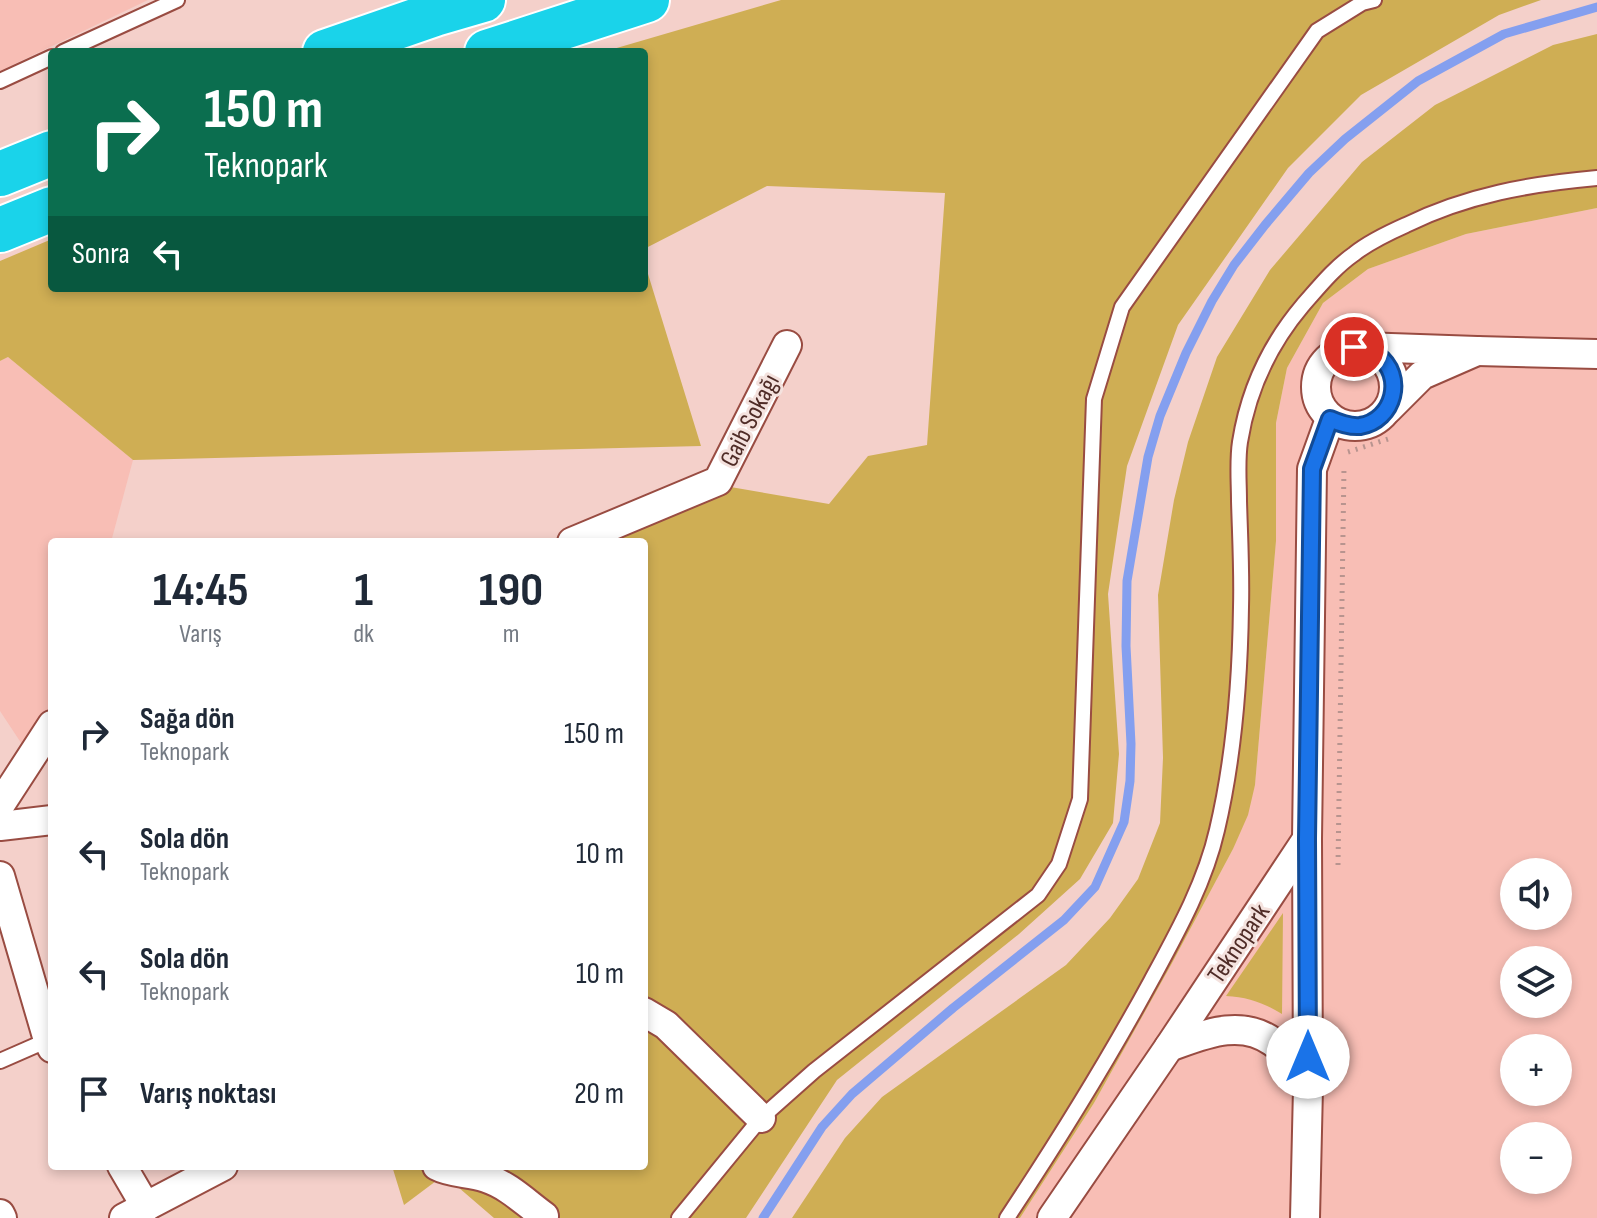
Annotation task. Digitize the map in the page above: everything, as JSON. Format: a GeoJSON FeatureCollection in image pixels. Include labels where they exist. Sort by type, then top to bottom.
{"type":"FeatureCollection","features":[{"type":"Feature","properties":{"kind":"highway"},"geometry":{"type":"LineString","coordinates":[[337,48],[483,0]]}},
{"type":"Feature","properties":{"kind":"highway"},"geometry":{"type":"LineString","coordinates":[[499,48],[647,0]]}},
{"type":"Feature","properties":{"kind":"highway"},"geometry":{"type":"LineString","coordinates":[[0,174],[48,155]]}},
{"type":"Feature","properties":{"kind":"highway"},"geometry":{"type":"LineString","coordinates":[[0,230],[48,211]]}},
{"type":"Feature","properties":{"kind":"street","name":"Gaib Sokağı"},"geometry":{"type":"LineString","coordinates":[[582,538],[718,481],[787,345]]}},
{"type":"Feature","properties":{"kind":"street"},"geometry":{"type":"LineString","coordinates":[[1354,347],[1367,349],[1388,366],[1394,392],[1388,426]]}},
{"type":"Feature","properties":{"kind":"street"},"geometry":{"type":"LineString","coordinates":[[1388,426],[1371,423],[1344,425],[1330,419],[1317,400],[1315,388],[1322,364],[1331,355],[1354,347],[1597,354]]}},
{"type":"Feature","properties":{"kind":"street"},"geometry":{"type":"LineString","coordinates":[[1388,426],[1422,375],[1477,351]]}},
{"type":"Feature","properties":{"kind":"street","name":"Teknopark"},"geometry":{"type":"LineString","coordinates":[[1305,1218],[1312,469],[1330,419]]}},
{"type":"Feature","properties":{"kind":"street"},"geometry":{"type":"LineString","coordinates":[[0,805],[48,731]]}},
{"type":"Feature","properties":{"kind":"street"},"geometry":{"type":"LineString","coordinates":[[0,826],[48,820]]}},
{"type":"Feature","properties":{"kind":"street","name":"Teknopark"},"geometry":{"type":"LineString","coordinates":[[1052,1218],[1307,839]]}},
{"type":"Feature","properties":{"kind":"street"},"geometry":{"type":"LineString","coordinates":[[0,876],[48,1032]]}},
{"type":"Feature","properties":{"kind":"street"},"geometry":{"type":"LineString","coordinates":[[648,1014],[666,1025],[761,1118]]}},
{"type":"Feature","properties":{"kind":"street"},"geometry":{"type":"LineString","coordinates":[[1169,1047],[1230,1029],[1248,1031],[1265,1037],[1291,1056],[1308,1088]]}},
{"type":"Feature","properties":{"kind":"street"},"geometry":{"type":"LineString","coordinates":[[123,1170],[135,1212],[215,1170]]}},
{"type":"Feature","properties":{"kind":"street"},"geometry":{"type":"LineString","coordinates":[[447,1170],[483,1176],[497,1182],[544,1216]]}},
{"type":"Feature","properties":{"kind":"lane"},"geometry":{"type":"LineString","coordinates":[[72,48],[177,0]]}},
{"type":"Feature","properties":{"kind":"lane"},"geometry":{"type":"LineString","coordinates":[[679,1218],[761,1118],[814,1071],[1038,895],[1059,864],[1080,799],[1094,399],[1122,307],[1317,31],[1362,3],[1374,0]]}},
{"type":"Feature","properties":{"kind":"lane"},"geometry":{"type":"LineString","coordinates":[[0,81],[48,59]]}},
{"type":"Feature","properties":{"kind":"lane"},"geometry":{"type":"LineString","coordinates":[[1007,1218],[1133,1013],[1190,904],[1216,834],[1231,752],[1239,658],[1240,444],[1249,403],[1264,363],[1287,324],[1324,280],[1353,254],[1386,234],[1436,210],[1484,196],[1523,187],[1597,178]]}},
{"type":"Feature","properties":{"kind":"lane"},"geometry":{"type":"LineString","coordinates":[[0,1061],[48,1043]]}},
{"type":"Feature","properties":{"kind":"path"},"geometry":{"type":"LineString","coordinates":[[1338,872],[1344,454],[1388,426]]}},
{"type":"Feature","properties":{"kind":"shaded area"},"geometry":{"type":"Polygon","coordinates":[[[0,0],[148,0],[0,71],[0,0]]]}},
{"type":"Feature","properties":{"kind":"shaded area"},"geometry":{"type":"Polygon","coordinates":[[[781,0],[1541,0],[1499,15],[1361,95],[1288,168],[1178,325],[1127,466],[1108,594],[1119,754],[1113,823],[1080,879],[1019,934],[837,1080],[746,1218],[494,1218],[444,1175],[404,1205],[393,1170],[648,1170],[648,538],[599,538],[719,485],[829,504],[868,456],[927,445],[945,193],[767,186],[648,247],[648,48],[617,48],[781,0]]]}},
{"type":"Feature","properties":{"kind":"shaded area"},"geometry":{"type":"Polygon","coordinates":[[[1597,34],[1597,208],[1466,234],[1368,269],[1323,303],[1287,368],[1276,423],[1276,541],[1255,785],[1248,815],[1171,965],[1094,1103],[1020,1218],[792,1218],[845,1138],[882,1097],[1066,965],[1110,918],[1138,879],[1160,823],[1163,758],[1158,595],[1174,500],[1188,442],[1217,357],[1270,270],[1362,162],[1435,105],[1553,45],[1597,34]]]}},
{"type":"Feature","properties":{"kind":"shaded area"},"geometry":{"type":"Polygon","coordinates":[[[1597,208],[1597,1218],[1020,1218],[1094,1103],[1233,849],[1255,785],[1276,541],[1276,423],[1287,368],[1323,303],[1368,269],[1466,234],[1597,208]]]}},
{"type":"Feature","properties":{"kind":"shaded area"},"geometry":{"type":"Polygon","coordinates":[[[48,241],[48,292],[648,292],[648,274],[701,446],[133,460],[8,357],[0,361],[0,261],[48,241]]]}},
{"type":"Feature","properties":{"kind":"shaded area"},"geometry":{"type":"Polygon","coordinates":[[[8,357],[133,460],[112,538],[48,538],[48,736],[33,761],[0,711],[0,361],[8,357]]]}},
{"type":"Feature","properties":{"kind":"shaded area"},"geometry":{"type":"Polygon","coordinates":[[[1283,913],[1282,1014],[1256,1001],[1226,996],[1283,913]]]}},
{"type":"Feature","properties":{"kind":"waterway"},"geometry":{"type":"LineString","coordinates":[[763,1218],[822,1127],[852,1094],[1064,920],[1095,887],[1124,822],[1130,781],[1127,581],[1148,457],[1160,416],[1186,353],[1234,265],[1309,173],[1345,139],[1418,81],[1504,34],[1597,7]]}},
{"type":"Feature","properties":{"kind":"route"},"geometry":{"type":"LineString","coordinates":[[1308,1057],[1307,839],[1312,469],[1330,419],[1344,425],[1371,423],[1390,405],[1394,392],[1388,366],[1367,349],[1354,347]]}}]}
